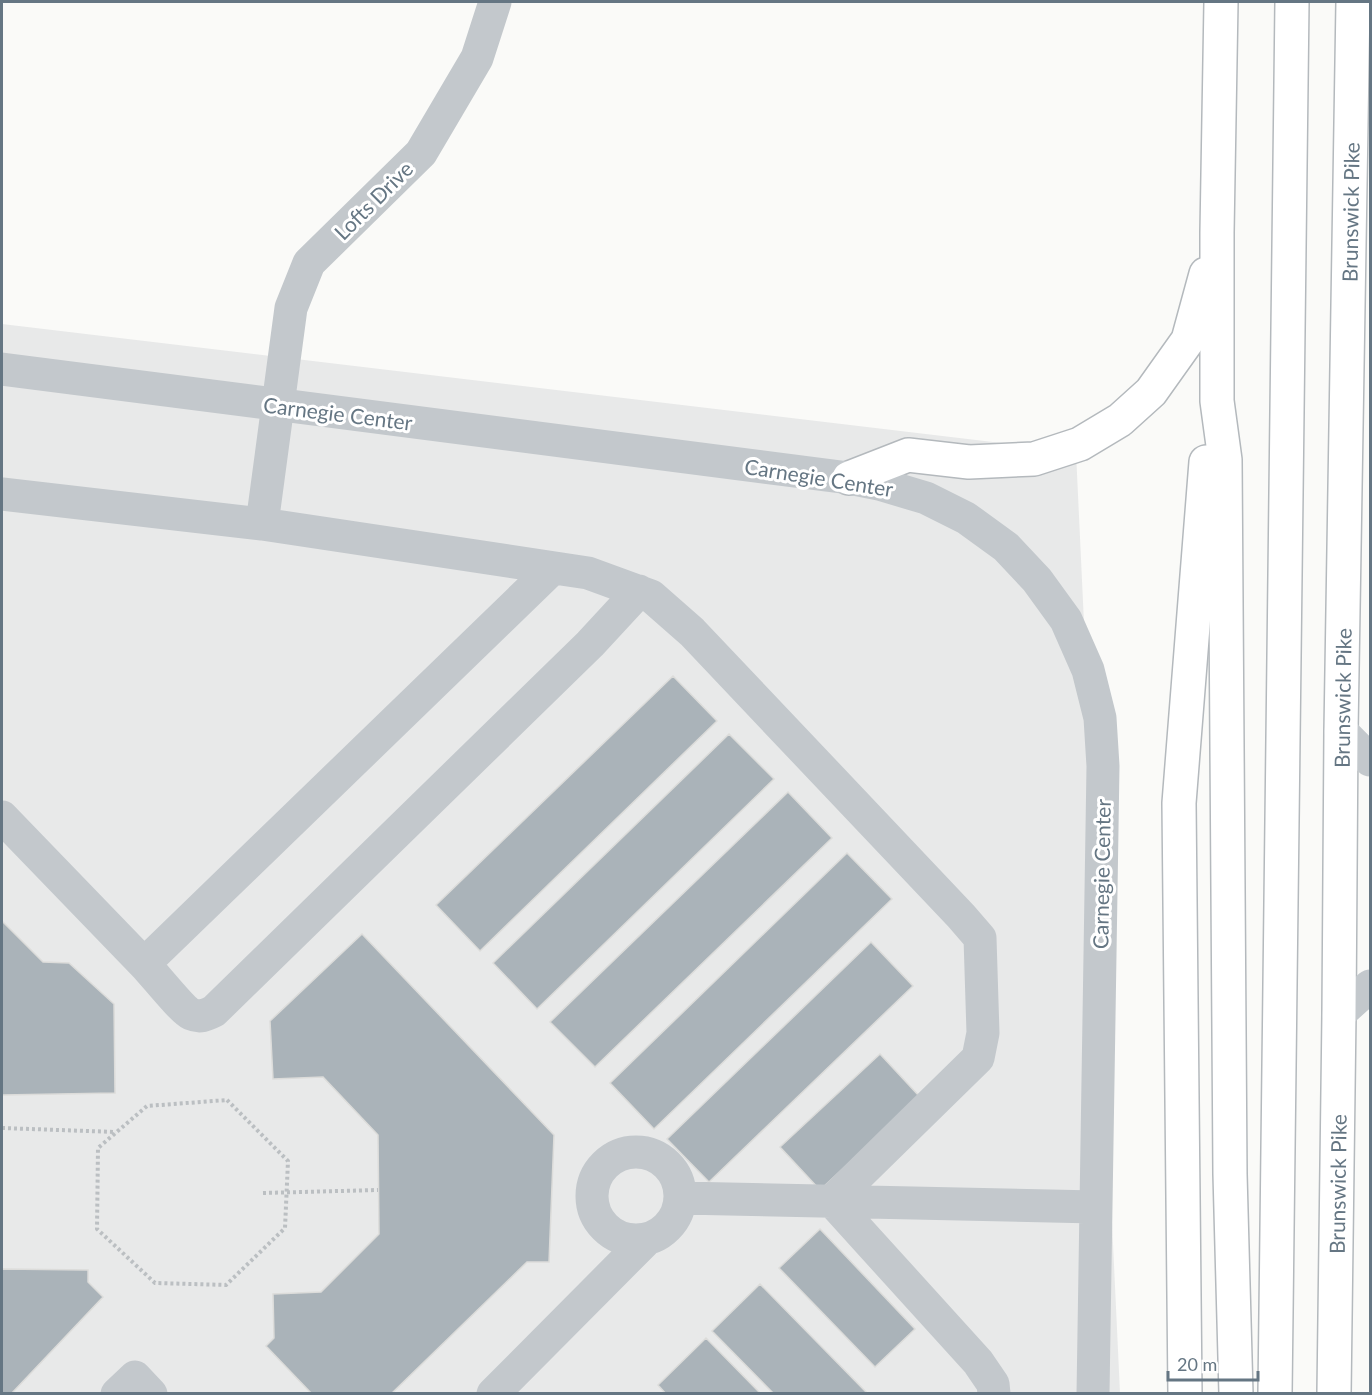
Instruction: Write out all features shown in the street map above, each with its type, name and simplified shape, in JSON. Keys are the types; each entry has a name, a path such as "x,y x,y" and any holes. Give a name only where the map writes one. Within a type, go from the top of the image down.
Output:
{"highway":[{"path":"1221,2 1217,401 1225,460 1230,1174 1236,1394"},
{"path":"1275,1394 1292,2"},
{"name":"Brunswick Pike","path":"1334,1394 1341,732 1353,2"},
{"path":"849,478 908,455 969,462 1034,459 1080,444 1120,420 1151,392 1188,340 1217,232"},
{"path":"1185,1394 1179,802 1207,454 1217,401"}],"street":[{"name":"Lofts Drive","path":"262,524 291,308 309,263 421,153 477,58 495,2"},
{"name":"Carnegie Center","path":"2,369 849,478 926,498 966,518 1006,548 1037,579 1066,620 1088,670 1100,718 1103,766 1093,1394"},
{"path":"2,494 262,524 588,573 651,596 692,632 980,938 983,1033 978,1058 832,1201"},
{"path":"144,963 553,568"},
{"path":"2,817 144,963 187,1012 206,1016 233,995 582,653 639,591"},
{"path":"1341,732 1371,760"},
{"path":"1339,1014 1371,986"},
{"path":"631,1152 647,1153 661,1158 672,1169 679,1182 681,1198 678,1213 670,1226 660,1235 646,1240 632,1241 618,1237 606,1229 597,1218 592,1190 596,1177 604,1165 617,1156 631,1152"},
{"path":"681,1198 1096,1207"},
{"path":"832,1201 978,1362 993,1384 994,1394"},
{"path":"493,1394 646,1240"},
{"path":"117,1394 135,1377 151,1394"}],"path":[{"path":"227,1100 288,1161 287,1193 285,1228 226,1285 155,1283 97,1229 98,1148 147,1106 227,1100"},
{"path":"2,1128 117,1132"},
{"path":"263,1193 378,1190"}],"shaded area":[{"path":"2,324 1076,452 1120,1393 2,1394"}],"building":[{"path":"673,676 717,721 480,951 436,905"},
{"path":"729,734 774,779 537,1009 493,963"},
{"path":"788,792 832,838 595,1067 550,1022"},
{"path":"847,853 892,899 654,1129 610,1083"},
{"path":"2,921 43,962 69,963 114,1004 115,1093 2,1095"},
{"path":"362,934 554,1135 549,1262 527,1262 391,1394 312,1394 266,1346 274,1338 273,1294 321,1292 379,1234 378,1135 323,1077 273,1079 270,1021"},
{"path":"871,942 913,986 709,1182 667,1139"},
{"path":"880,1054 920,1097 820,1190 780,1147"},
{"path":"820,1229 915,1329 875,1367 779,1268"},
{"path":"2,1269 88,1270 88,1282 103,1297 11,1394 2,1394"},
{"path":"760,1284 868,1394 774,1394 712,1331"},
{"path":"706,1338 761,1394 666,1394 658,1385"}]}
